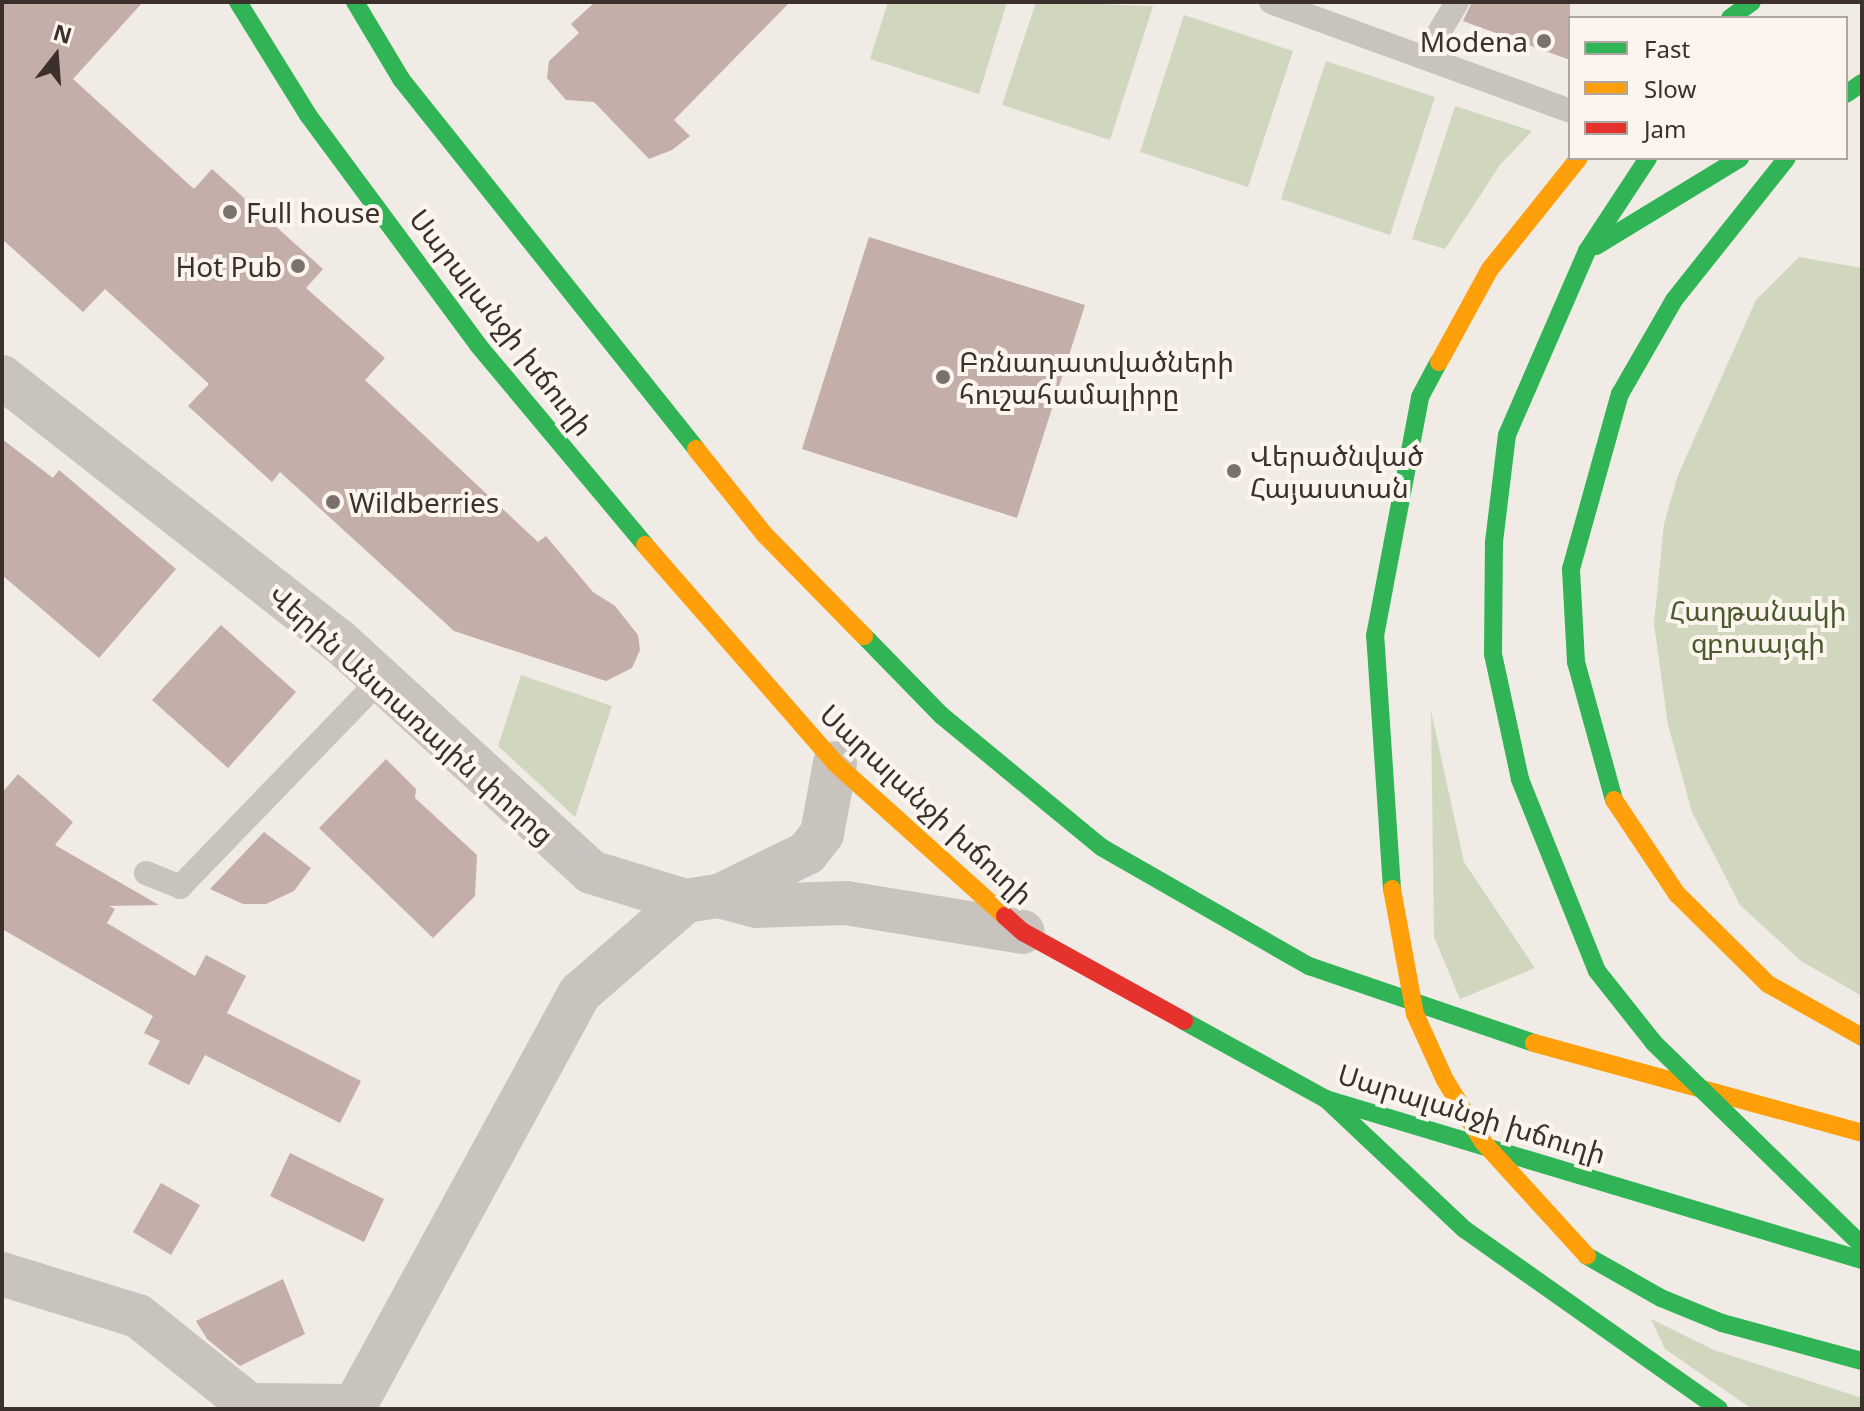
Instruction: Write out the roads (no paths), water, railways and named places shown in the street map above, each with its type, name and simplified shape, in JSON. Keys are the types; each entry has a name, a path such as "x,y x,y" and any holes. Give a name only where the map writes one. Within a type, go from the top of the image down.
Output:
{"main road":[{"name":"Սարալանջի խճուղի","path":"238,2 308,115 478,345 835,763 1023,932 1326,1099 1862,1260"},
{"path":"355,2 401,79 764,534 941,715 1101,847 1309,966 1549,1048 1862,1133"},
{"path":"1733,16 1752,2"},
{"path":"1577,160 1490,269 1420,397 1375,636 1392,889 1415,1014 1445,1080 1483,1142 1587,1256 1661,1298 1722,1323 1862,1361"},
{"path":"1647,160 1587,251 1507,435 1494,542 1493,654 1520,779 1597,971 1654,1043 1862,1245"},
{"path":"1587,251 1737,160"},
{"path":"1785,160 1674,300 1620,394 1571,569 1576,662 1614,800 1677,894 1768,984 1862,1037"},
{"path":"1326,1099 1464,1229 1719,1409"}],"street":[{"name":"Վերին Անտառային փողոց","path":"2,377 339,641 591,872 702,899 756,906 846,903 1023,932"},
{"path":"2,1274 138,1316 249,1405 353,1408 580,993 702,899 807,853 822,834 835,763"}],"lane":[{"path":"1271,2 1568,110"},
{"path":"1425,56 1457,2"},
{"path":"146,873 180,887 380,680"}],"place":[{"name":"Modena","path":"1544,41"},
{"name":"Full house","path":"230,212"},
{"name":"Hot Pub","path":"298,266"},
{"name":"Բռնադատվածների հուշահամալիրը","path":"943,377"},
{"name":"Վերածնված Հայաստան","path":"1234,471"},
{"name":"Wildberries","path":"333,502"}],"park label":[{"name":"Հաղթանակի զբոսայգի","path":"1758,626"}]}
